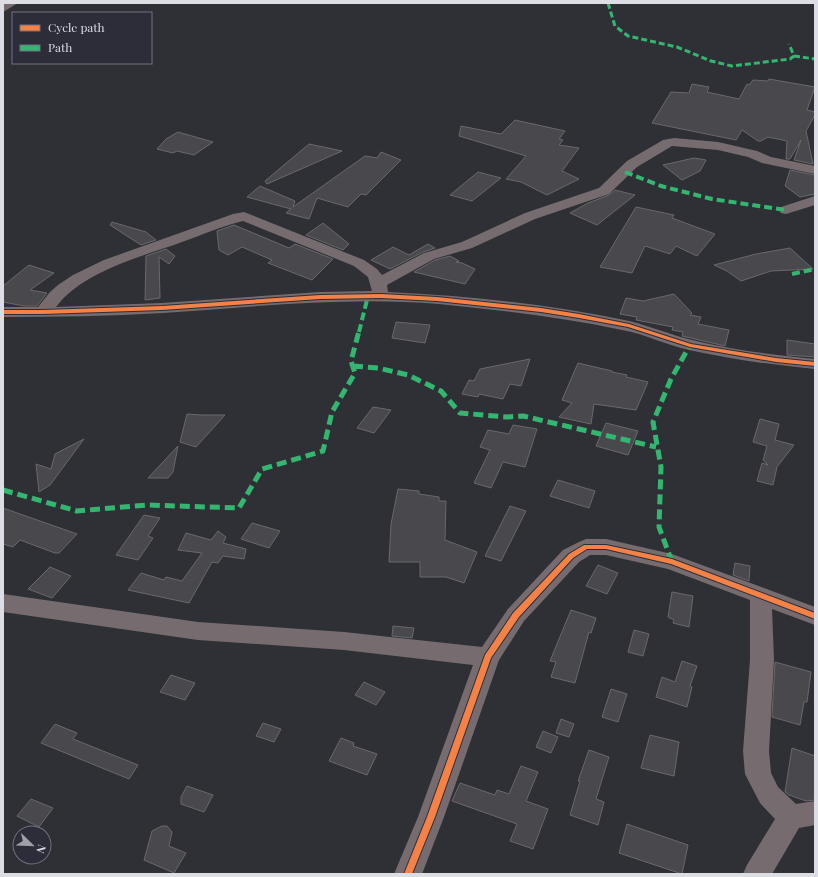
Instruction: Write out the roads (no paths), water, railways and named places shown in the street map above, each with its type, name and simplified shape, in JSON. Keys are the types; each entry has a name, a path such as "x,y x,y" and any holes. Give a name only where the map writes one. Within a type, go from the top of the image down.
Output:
{"street":[{"path":"3,9 13,3"},
{"path":"380,290 429,256 467,245 530,216 604,191 632,164 668,143 674,142 718,146 752,154 767,160 815,170"},
{"path":"786,210 815,200"},
{"path":"43,312 56,294 64,288 79,278 109,263 244,216 359,262 377,277 380,290"},
{"path":"3,312 162,308 380,290 437,299 542,310 628,326 690,345 776,360 815,364"},
{"path":"408,874 431,817 488,657 516,615 571,556 586,547 606,547 672,562 815,616"},
{"path":"757,874 803,815 768,795 758,774 756,751 762,660 761,595"},
{"path":"3,603 198,631 344,641 488,657"}]}
